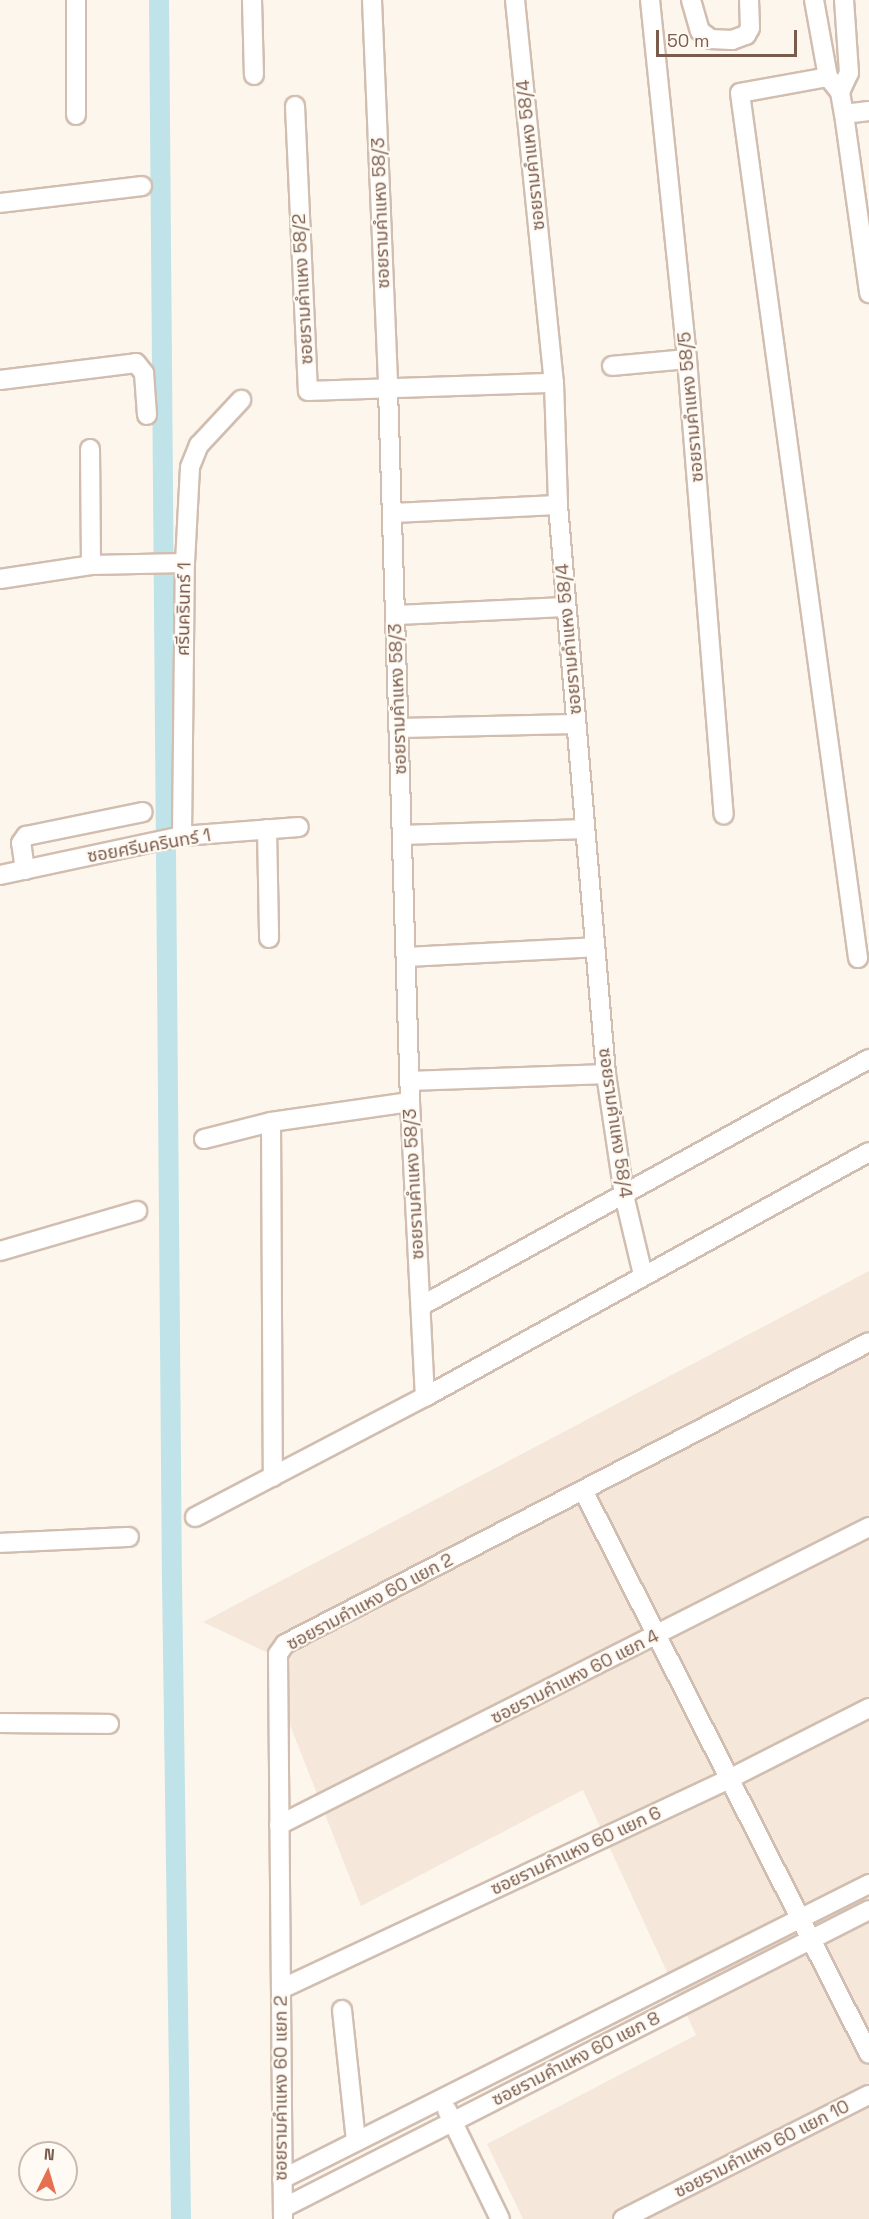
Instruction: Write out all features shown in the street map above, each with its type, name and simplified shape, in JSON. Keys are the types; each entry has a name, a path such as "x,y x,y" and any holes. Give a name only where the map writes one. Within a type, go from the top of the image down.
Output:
{"street":[{"path":"76,0 76,115"},
{"path":"252,0 255,75"},
{"name":"ซอยรามคำแหง 58/3","path":"372,0 393,513 410,1102 425,1397"},
{"name":"ซอยรามคำแหง 58/4","path":"515,0 554,383 558,505 606,1074 624,1195 642,1275"},
{"name":"ซอยรามคำแหง 58/5","path":"650,0 687,359 723,815"},
{"path":"692,0 700,31 711,39 732,40 746,35 750,28 749,0"},
{"path":"840,92 849,74 849,1 815,3 828,77 840,92 865,243 869,293"},
{"path":"828,77 740,93 858,958"},
{"name":"ซอยรามคำแหง 58/2","path":"295,106 308,391 388,389"},
{"path":"844,114 869,111"},
{"path":"0,202 142,186"},
{"path":"612,366 687,359"},
{"path":"0,380 136,363 144,373 147,415"},
{"path":"388,389 554,383"},
{"name":"ศรีนครินทร์ 1","path":"177,837 185,563 193,454 241,400"},
{"path":"90,449 91,565"},
{"path":"393,513 558,505"},
{"path":"0,579 91,565 185,563"},
{"path":"396,615 566,607"},
{"path":"398,728 576,724"},
{"path":"25,870 21,843 26,836 143,812"},
{"name":"ซอยศรีนครินทร์ 1","path":"0,875 177,837 299,827"},
{"path":"402,835 585,828"},
{"path":"267,829 269,938"},
{"path":"406,957 595,947"},
{"path":"421,1306 869,1059"},
{"path":"410,1081 606,1074"},
{"path":"204,1138 271,1122 410,1102"},
{"path":"271,1122 273,1477"},
{"path":"195,1516 425,1397 642,1275 869,1152"},
{"path":"0,1251 137,1211"},
{"name":"ซอยรามคำแหง 60 แยก 2","path":"283,2214 278,1654 285,1644 869,1342"},
{"path":"583,1490 729,1779 803,1917 869,2054"},
{"name":"ซอยรามคำแหง 60 แยก 4","path":"279,1825 869,1527"},
{"path":"0,1543 129,1537"},
{"name":"ซอยรามคำแหง 60 แยก 6","path":"281,1989 729,1779 869,1708"},
{"path":"0,1723 109,1724"},
{"name":"ซอยรามคำแหง 60 แยก 8","path":"282,2179 869,1884"},
{"name":"ซอยรามคำแหง 60 แยก 8","path":"283,2214 452,2121 869,1910"},
{"path":"619,2009 631,2031"},
{"path":"342,2010 356,2141"},
{"name":"ซอยรามคำแหง 60 แยก 10","path":"623,2219 869,2095"},
{"path":"441,2099 500,2219"}],"shaded area":[{"path":"869,1271 869,2219 523,2219 487,2144 696,2035 583,1790 361,1906 288,1720 285,1661 203,1622"}],"waterway":[{"path":"159,0 172,1581 181,2219"}]}
